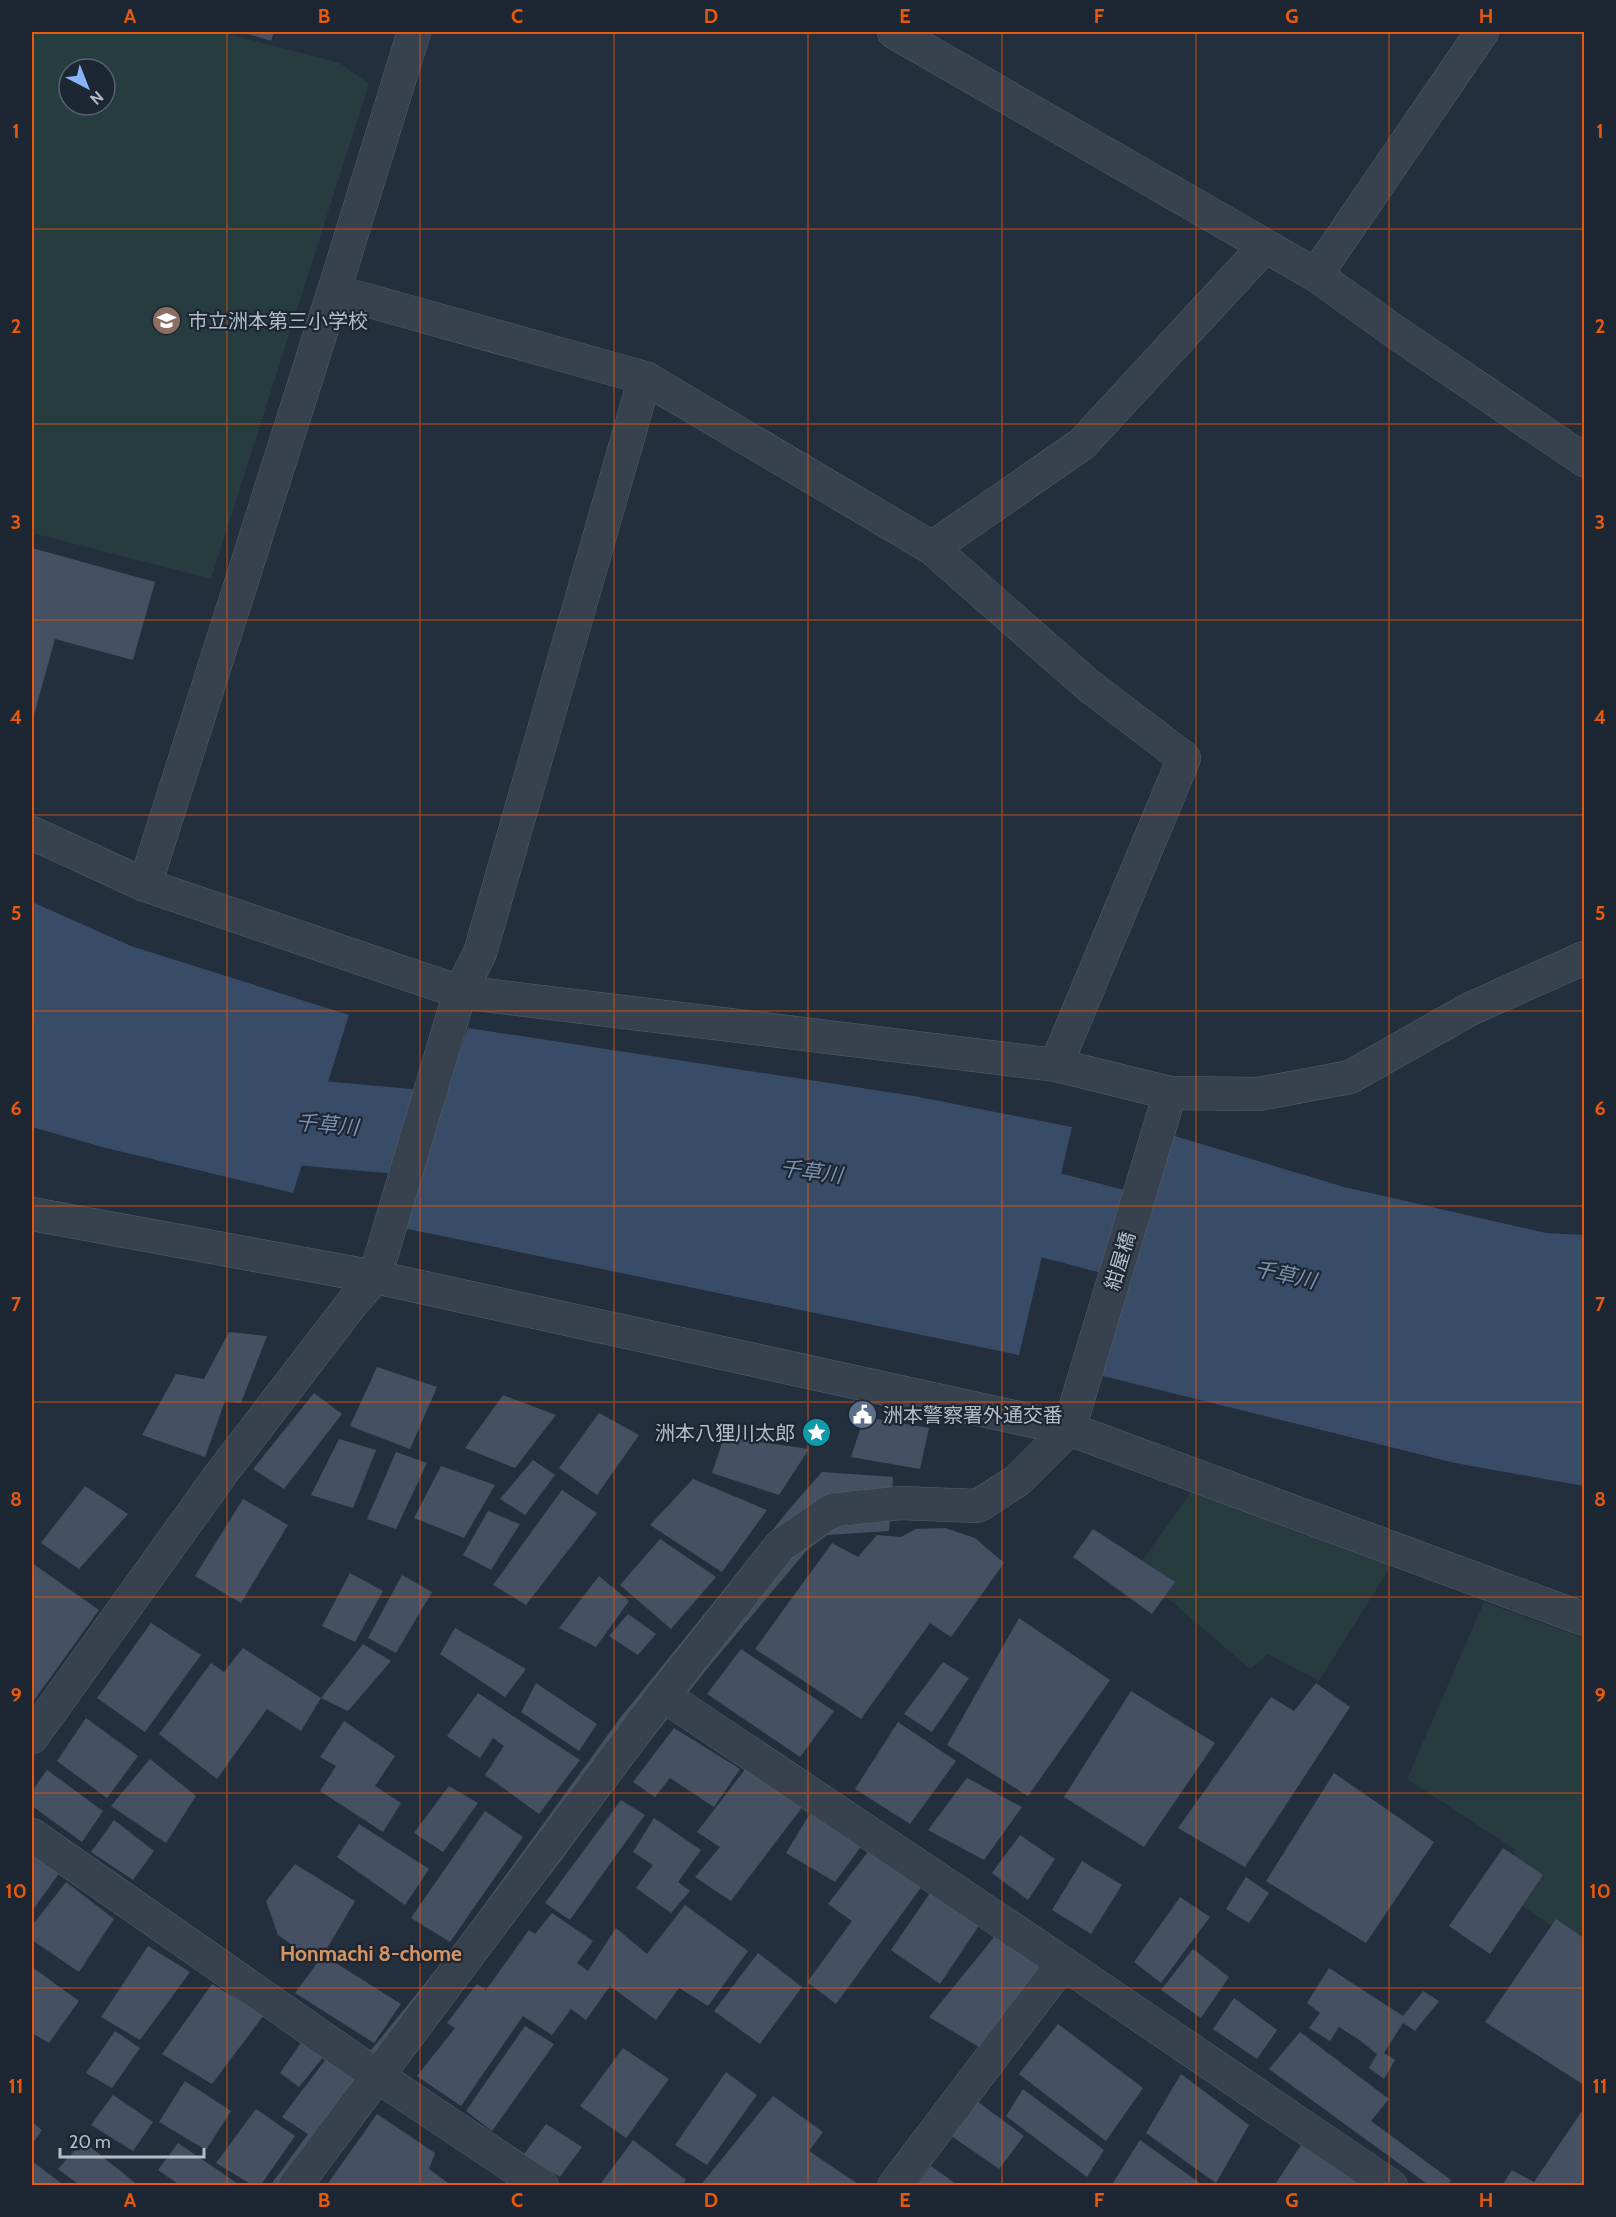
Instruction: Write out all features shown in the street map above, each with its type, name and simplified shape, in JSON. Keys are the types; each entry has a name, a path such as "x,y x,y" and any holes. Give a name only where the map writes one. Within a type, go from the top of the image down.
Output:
{"street":[{"path":"145,885 414,32"},
{"path":"894,32 1316,275 1391,330 1584,460"},
{"path":"1316,275 1482,32"},
{"path":"932,548 1082,444 1264,247"},
{"path":"334,291 645,378 932,548 1088,685 1184,758 1056,1065"},
{"path":"32,1737 221,1474 353,1302 375,1277 460,992 480,953 645,378"},
{"path":"32,833 145,885 460,992 1056,1065 1170,1094 1259,1094 1350,1077 1470,1009 1584,958"},
{"name":"紺屋橋","path":"1069,1429 1170,1094"},
{"path":"32,1214 375,1277 1069,1429 1584,1619"},
{"path":"295,2186 663,1695 781,1545 833,1510 900,1503 978,1506 1018,1480 1069,1429"},
{"path":"663,1695 1064,1963 1391,2186"},
{"path":"32,1835 376,2075 542,2186"},
{"path":"894,2186 1064,1963"}],"green space":[{"name":"市立洲本第三小学校","path":"32,32 220,32 340,63 369,84 211,579 32,533"},
{"path":"1192,1491 1391,1566 1319,1681 1268,1654 1250,1669 1135,1570"},
{"path":"1484,1602 1584,1638 1584,1947 1492,1886 1516,1850 1407,1779"}],"water":[{"path":"32,902 131,946 349,1015 293,1193 102,1147 32,1127"},
{"path":"468,1028 914,1096 1072,1127 1019,1355 398,1227"},
{"path":"1168,1134 1344,1187 1546,1233 1584,1235 1584,1486 1455,1463 1095,1374"}],"building":[{"path":"243,32 274,32 271,41"},
{"path":"32,548 155,582 133,660 55,639 32,722"},
{"path":"229,1332 267,1336 241,1403 225,1401 205,1457 142,1435 176,1374 204,1379"},
{"path":"377,1367 437,1387 410,1449 350,1426"},
{"path":"314,1393 342,1414 284,1489 253,1469"},
{"path":"503,1395 556,1415 515,1468 465,1448"},
{"path":"599,1413 639,1435 597,1495 559,1468"},
{"path":"864,1417 929,1428 920,1469 851,1457"},
{"path":"724,1437 809,1449 779,1495 712,1473"},
{"path":"339,1439 376,1450 353,1508 311,1495"},
{"path":"396,1452 427,1463 396,1529 367,1519"},
{"path":"533,1460 555,1475 525,1515 500,1499"},
{"path":"441,1466 495,1485 464,1538 414,1518"},
{"path":"822,1472 893,1477 889,1531 827,1535 807,1550 707,1669 637,1757 553,1871 479,1958 313,2186 270,2186 308,2134 282,2117 329,2055 354,2071 445,1959 620,1718"},
{"path":"693,1479 767,1510 722,1572 650,1525"},
{"path":"85,1486 128,1514 79,1569 41,1543"},
{"path":"562,1490 597,1513 526,1605 493,1585"},
{"path":"243,1499 288,1525 241,1603 195,1576"},
{"path":"488,1511 520,1524 491,1570 463,1555"},
{"path":"945,1528 975,1538 1004,1563 951,1637 930,1623 861,1719 755,1649 832,1543 858,1557 877,1535 901,1537 916,1529"},
{"path":"1093,1529 1175,1582 1152,1614 1073,1557"},
{"path":"660,1539 716,1577 671,1629 620,1585"},
{"path":"32,1563 99,1610 32,1703"},
{"path":"350,1573 383,1591 355,1642 322,1626"},
{"path":"402,1575 432,1592 396,1653 368,1638"},
{"path":"599,1576 629,1601 596,1647 559,1628"},
{"path":"628,1614 656,1634 638,1655 609,1636"},
{"path":"1019,1618 1110,1680 1028,1796 947,1745"},
{"path":"151,1623 201,1655 145,1732 97,1698"},
{"path":"455,1628 526,1669 505,1697 440,1654"},
{"path":"363,1644 391,1661 348,1711 321,1698"},
{"path":"243,1648 321,1698 301,1731 267,1709 217,1779 159,1734 211,1663 224,1672"},
{"path":"741,1649 834,1711 800,1757 707,1694"},
{"path":"943,1662 969,1678 932,1732 904,1714"},
{"path":"536,1683 597,1724 579,1751 521,1712"},
{"path":"1316,1683 1350,1707 1245,1867 1178,1828 1271,1697 1294,1711"},
{"path":"1131,1691 1215,1743 1144,1847 1064,1797"},
{"path":"478,1693 580,1760 539,1814 485,1775 504,1746 493,1738 480,1758 447,1736"},
{"path":"86,1718 138,1756 107,1798 57,1761"},
{"path":"344,1721 395,1756 375,1786 401,1803 383,1832 320,1791 336,1766 320,1757"},
{"path":"898,1722 956,1761 910,1824 855,1789"},
{"path":"674,1728 740,1769 714,1807 670,1778 655,1797 633,1782"},
{"path":"150,1759 196,1796 166,1843 111,1806"},
{"path":"746,1768 803,1806 731,1901 695,1877 720,1847 697,1832"},
{"path":"47,1770 103,1811 82,1842 32,1806 32,1791"},
{"path":"1334,1773 1434,1842 1366,1943 1266,1881"},
{"path":"967,1778 1022,1807 984,1860 928,1830"},
{"path":"449,1786 478,1803 443,1852 414,1833"},
{"path":"621,1800 645,1815 570,1920 545,1903"},
{"path":"814,1807 867,1838 835,1882 786,1853"},
{"path":"485,1811 523,1837 450,1942 411,1918"},
{"path":"654,1818 701,1850 678,1882 690,1891 671,1913 636,1888 653,1865 633,1852"},
{"path":"114,1820 154,1851 133,1880 91,1852"},
{"path":"359,1824 429,1869 405,1905 337,1857"},
{"path":"1020,1835 1055,1859 1028,1900 992,1873"},
{"path":"871,1848 925,1882 836,2004 807,1982 852,1921 828,1904"},
{"path":"1503,1848 1543,1875 1490,1954 1449,1926"},
{"path":"32,1853 60,1872 32,1911"},
{"path":"1082,1861 1122,1885 1091,1934 1052,1910"},
{"path":"295,1864 355,1901 323,1955 304,1953 278,1935 266,1901"},
{"path":"1246,1877 1269,1893 1249,1923 1226,1909"},
{"path":"66,1882 114,1919 79,1972 32,1940 32,1926"},
{"path":"930,1893 982,1921 940,1984 891,1950"},
{"path":"1180,1897 1210,1917 1161,1983 1134,1962"},
{"path":"685,1905 748,1951 708,2006 679,1988 656,2020 610,1986 586,2020 571,2009 552,2035 523,2016 461,2106 417,2076 455,2028 447,2023 477,1984 486,1990 529,1930 535,1934 552,1913 593,1941 577,1963 588,1971 616,1928 647,1954"},
{"path":"1556,1919 1584,1938 1584,2085 1485,2022"},
{"path":"995,1936 1043,1968 979,2047 929,2017"},
{"path":"148,1946 190,1972 140,2040 101,2017"},
{"path":"1193,1949 1229,1977 1201,2018 1161,1990"},
{"path":"758,1953 802,1987 760,2044 714,2011"},
{"path":"323,1955 401,2004 374,2043 295,1993"},
{"path":"32,1967 79,2001 49,2043 32,2033"},
{"path":"1329,1968 1403,2016 1423,1991 1439,2001 1415,2031 1403,2023 1384,2053 1395,2060 1384,2079 1369,2068 1377,2054 1358,2039 1339,2027 1330,2041 1309,2028 1320,2013 1307,2003"},
{"path":"212,1984 264,2015 212,2084 162,2054"},
{"path":"1234,1998 1277,2030 1257,2059 1213,2029"},
{"path":"1058,2024 1143,2088 1106,2141 1019,2074"},
{"path":"525,2026 554,2044 492,2131 466,2111"},
{"path":"115,2031 140,2048 112,2088 86,2073"},
{"path":"1300,2032 1389,2099 1371,2121 1451,2180 1447,2186 1430,2186 1269,2069"},
{"path":"302,2041 324,2056 299,2087 280,2073"},
{"path":"623,2048 669,2079 626,2138 580,2106"},
{"path":"726,2072 757,2095 707,2165 675,2145"},
{"path":"1181,2074 1249,2125 1216,2183 1146,2133"},
{"path":"185,2081 231,2111 206,2150 159,2122"},
{"path":"1023,2089 1104,2150 1087,2177 1006,2116"},
{"path":"113,2095 153,2122 133,2151 91,2125"},
{"path":"773,2096 823,2132 809,2151 861,2186 700,2186"},
{"path":"978,2102 1024,2136 999,2169 950,2135"},
{"path":"1584,2108 1584,2186 1502,2186 1512,2170 1534,2182"},
{"path":"256,2109 295,2136 260,2186 254,2186 216,2163"},
{"path":"377,2114 435,2153 429,2169 452,2186 326,2186"},
{"path":"32,2122 42,2130 32,2144"},
{"path":"546,2124 582,2147 560,2177 524,2154"},
{"path":"633,2140 686,2180 682,2186 599,2186"},
{"path":"1140,2140 1204,2186 1111,2186"},
{"path":"83,2141 139,2186 81,2186 58,2169"},
{"path":"178,2143 241,2186 181,2186 158,2170"},
{"path":"1301,2145 1357,2181 1354,2186 1274,2186"},
{"path":"32,2161 65,2186 32,2186"},
{"path":"931,2166 959,2186 916,2186"}],"waterway":[{"name":"千草川","path":"32,1062 46,1069 187,1112 520,1142"},
{"name":"千草川","path":"938,1189 963,1192 1225,1261"}],"place":[{"name":"市立洲本第三小学校","path":"167,321"},
{"name":"洲本警察署外通交番","path":"862,1415"},
{"name":"洲本八狸川太郎","path":"816,1433"}],"district":[{"name":"Honmachi 8-chome","path":"371,1954"}]}
